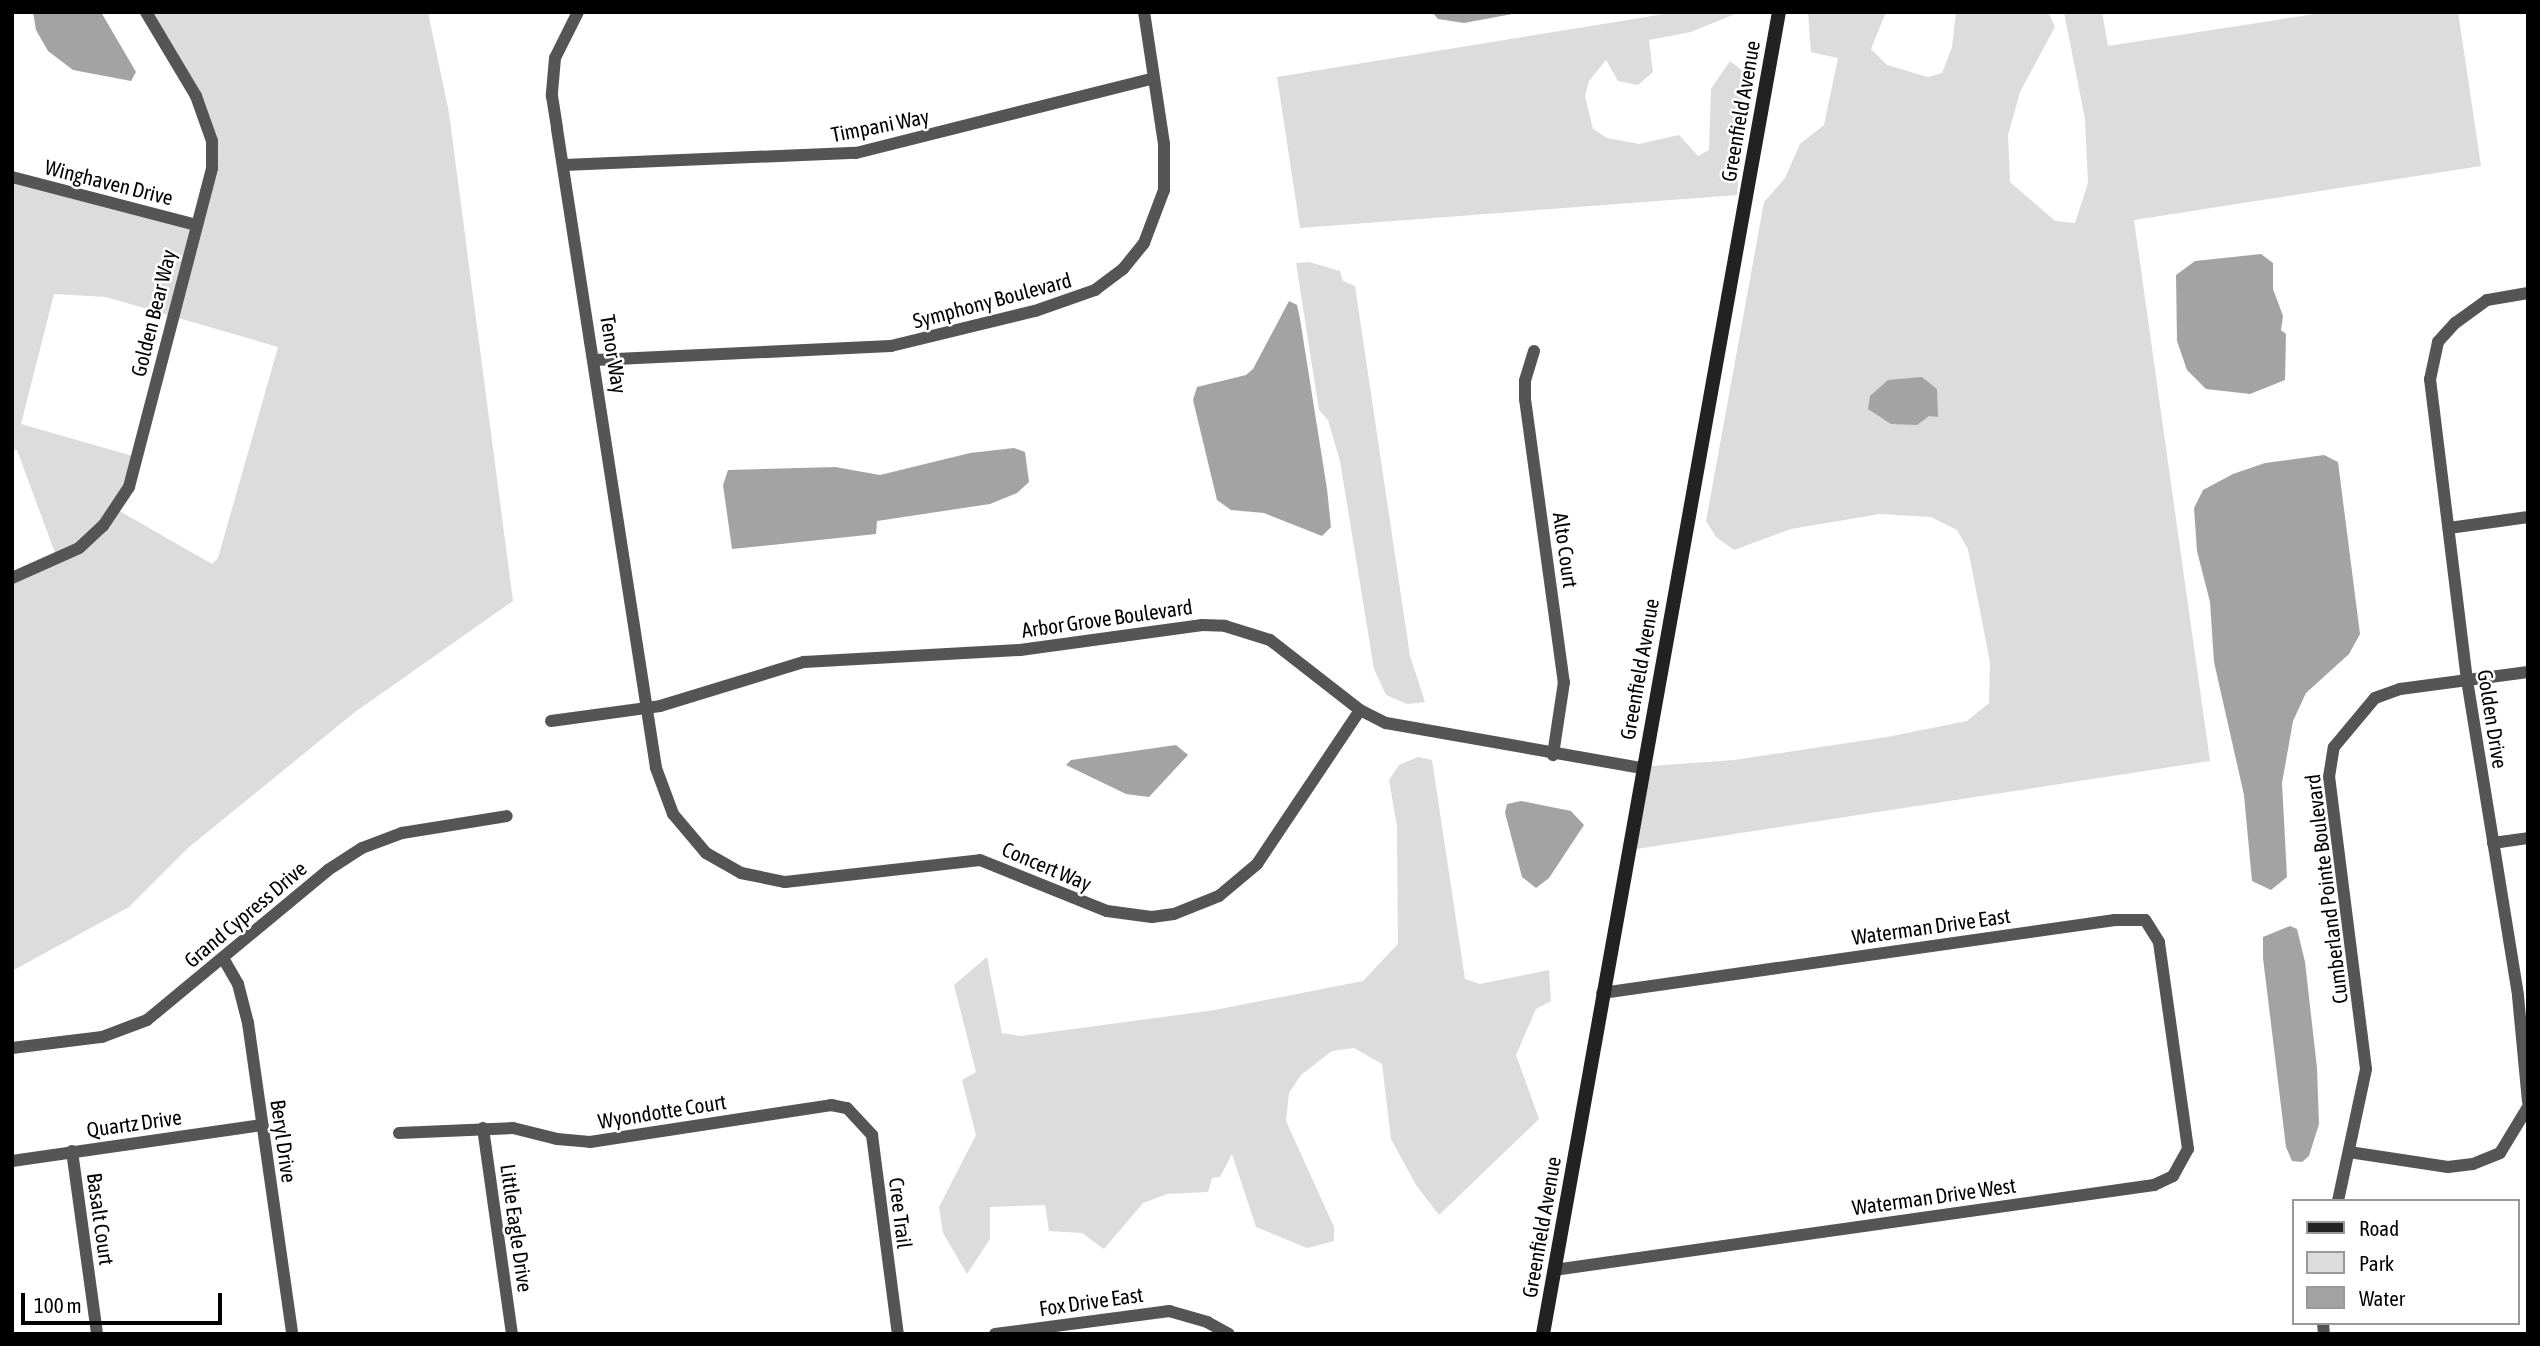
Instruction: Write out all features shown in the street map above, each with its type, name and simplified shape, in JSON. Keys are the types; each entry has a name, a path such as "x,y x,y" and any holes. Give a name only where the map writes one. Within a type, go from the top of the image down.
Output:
{"main road":[{"name":"Greenfield Avenue","path":"1543,1334 1779,12"}],"street":[{"name":"Golden Bear Way","path":"12,578 79,548 103,526 129,486 212,168 212,141 196,96 146,12"},
{"name":"Tenor Way","path":"578,12 555,58 552,76 647,708"},
{"name":"Symphony Boulevard","path":"595,360 891,346 1035,311 1095,290 1134,257 1153,228 1159,209 1165,169 1144,12"},
{"name":"Timpani Way","path":"564,165 856,153 1154,79"},
{"name":"Winghaven Drive","path":"12,177 195,225"},
{"name":"Golden Drive","path":"2350,1152 2448,1167 2473,1164 2500,1153 2521,1135 2528,1104 2523,995 2493,843 2467,680 2430,379 2438,342 2487,300 2528,293"},
{"name":"Alto Court","path":"1534,351 1525,381 1525,399 1564,682 1553,755"},
{"path":"2449,528 2528,517"},
{"name":"Arbor Grove Boulevard","path":"551,721 647,708 804,662 1043,648 1202,625 1249,631 1270,640 1360,710 1404,728 1642,768"},
{"name":"Cumberland Pointe Boulevard","path":"2339,1199 2366,1069 2329,777 2334,747 2375,698 2400,689 2528,672"},
{"name":"Concert Way","path":"647,708 656,768 673,814 706,853 741,873 800,881 980,860 1107,911 1152,917 1198,907 1240,882 1257,864 1360,710"},
{"name":"Grand Cypress Drive","path":"12,1048 102,1037 132,1028 223,958 328,870 362,848 402,833 507,816"},
{"path":"2493,843 2528,838"},
{"name":"Waterman Drive East","path":"1602,993 2136,918 2151,925 2160,942 2172,1036"},
{"name":"Beryl Drive","path":"223,958 244,1003 292,1334"},
{"name":"Waterman Drive West","path":"1555,1270 2166,1181 2181,1167 2188,1149 2172,1036"},
{"name":"Wyondotte Court","path":"399,1133 513,1128 557,1139 590,1142 831,1105 847,1108"},
{"name":"Cree Trail","path":"847,1108 872,1135 898,1334"},
{"name":"Quartz Drive","path":"12,1161 262,1125"},
{"name":"Little Eagle Drive","path":"483,1128 512,1334"},
{"name":"Basalt Court","path":"72,1152 97,1334"},
{"name":"Fox Drive East","path":"995,1334 1169,1311 1207,1322 1229,1334"}],"green space":[{"path":"146,12 428,12 449,113 513,601 355,712 188,848 129,907 12,971 12,578 58,561 17,450 12,450 12,177 195,224 212,168 196,96","holes":["54,294 106,297 278,347 218,558 212,564 116,509 136,457 21,424"]},
{"path":"1677,12 1740,12 1691,32 1649,40 1653,72 1638,85 1618,81 1606,60 1589,81 1585,96 1593,129 1607,138 1639,144 1679,135 1698,156 1709,150 1711,89 1730,61 1748,75 1737,195 1300,228 1277,77"},
{"path":"1808,12 1886,12 1871,49 1887,65 1928,77 1942,73 1952,47 1956,12 2048,12 2055,27 2020,92 2008,135 2010,182 2055,221 2075,223 2088,183 2085,119 2064,12 2102,12 2108,46 2328,12 2458,12 2481,166 2134,220 2210,761 1636,849 1651,766 1734,760 1887,737 1967,721 1989,703 1990,662 1968,549 1957,530 1931,517 1880,514 1791,529 1734,550 1716,537 1706,521 1764,202 1785,178 1800,144 1824,125 1838,58 1811,52"},
{"path":"1309,262 1340,271 1343,281 1355,286 1410,656 1425,702 1407,704 1386,695 1374,669 1340,461 1328,420 1319,410 1296,263"},
{"path":"1418,757 1432,760 1465,979 1480,984 1549,970 1551,1001 1536,1009 1516,1055 1539,1119 1439,1215 1416,1185 1391,1139 1382,1064 1354,1048 1332,1051 1301,1075 1289,1093 1286,1121 1334,1227 1334,1241 1307,1248 1256,1227 1232,1154 1220,1177 1212,1178 1208,1192 1167,1194 1143,1203 1104,1249 1082,1233 1049,1231 1045,1205 990,1207 990,1239 967,1274 943,1233 939,1207 976,1135 962,1080 976,1072 954,985 987,957 1002,1033 1021,1036 1215,1010 1363,981 1398,944 1397,826 1389,780 1399,765"}],"water":[{"path":"33,12 101,12 136,72 131,81 73,70 48,51 36,30"},
{"path":"1432,12 1523,12 1464,23 1438,19"},
{"path":"2261,254 2273,263 2273,289 2283,316 2281,330 2286,334 2285,380 2250,394 2206,389 2187,370 2177,341 2176,275 2195,261"},
{"path":"1289,301 1297,305 1300,319 1327,489 1331,527 1322,536 1264,513 1231,510 1217,500 1193,400 1197,387 1246,375 1253,369"},
{"path":"1922,377 1937,389 1938,417 1929,416 1917,425 1891,424 1868,409 1870,396 1888,380"},
{"path":"1014,448 1025,452 1029,482 1017,493 990,504 877,521 876,534 732,549 723,485 728,470 835,467 880,475 970,453"},
{"path":"2324,455 2338,462 2360,634 2349,654 2306,693 2293,721 2282,783 2287,877 2271,890 2252,881 2244,795 2214,662 2210,602 2197,551 2194,508 2203,490 2233,474 2265,463"},
{"path":"1176,745 1188,755 1149,797 1126,794 1066,765 1071,760"},
{"path":"1521,801 1571,811 1584,825 1549,878 1536,888 1522,877 1505,813 1507,804"},
{"path":"2290,926 2297,929 2305,962 2317,1068 2319,1124 2309,1156 2302,1162 2292,1161 2286,1147 2263,958 2263,937"}]}
